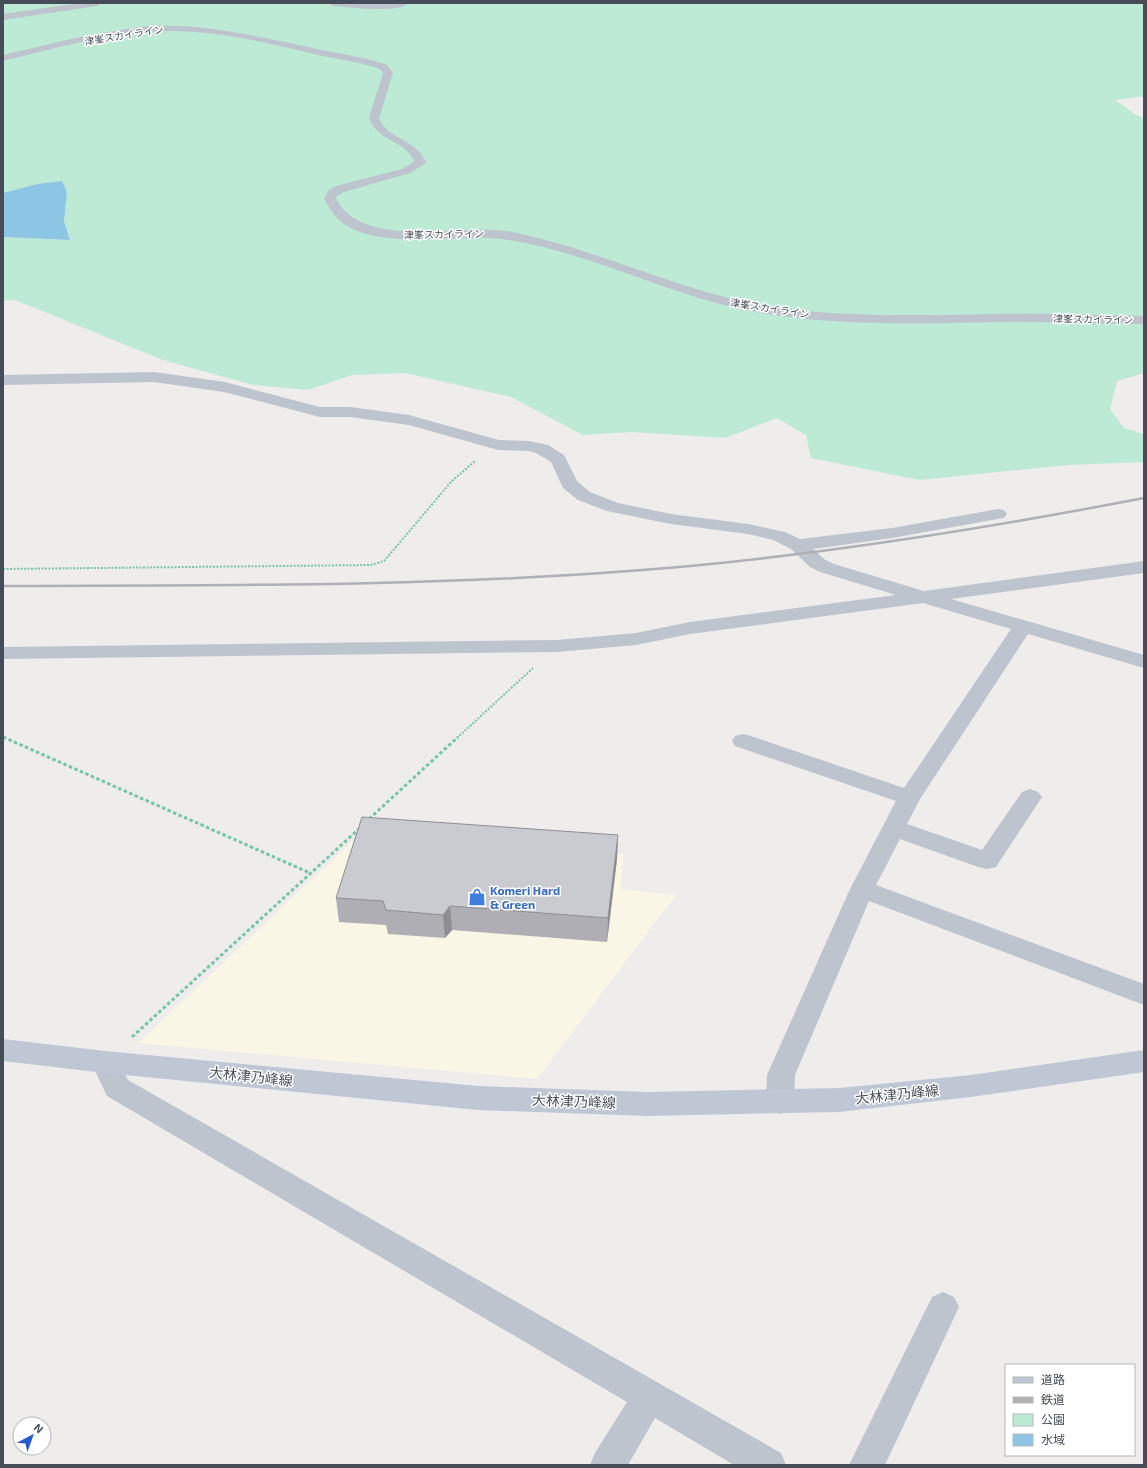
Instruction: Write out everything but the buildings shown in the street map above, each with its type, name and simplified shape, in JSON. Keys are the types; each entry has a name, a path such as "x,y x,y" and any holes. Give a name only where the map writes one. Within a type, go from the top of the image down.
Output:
{"main road":[{"name":"大林津乃峰線","path":"3,1050 105,1062 478,1098 648,1104 839,1100 971,1086 1144,1061"}],"street":[{"path":"3,17 97,3"},
{"path":"333,3 380,7 404,3"},
{"name":"津峯スカイライン","path":"3,58 116,34 153,28 180,28 207,30 290,45 384,67 388,73 374,118 378,126 390,137 412,150 419,157 420,163 406,171 340,189 332,194 330,199 343,215 353,222 380,232 413,236 472,233 511,236 568,252 717,299 761,309 828,317 878,320 1051,318 1144,320"},
{"path":"3,380 154,377 225,387 320,412 350,412 409,420 457,432 498,445 529,446 542,449 558,459 569,484 584,496 613,507 671,519 748,529 779,536 798,546 817,563 827,568 1144,662"},
{"path":"798,546 892,533 998,514"},
{"path":"3,653 557,646 636,639 690,628 1144,567"},
{"path":"780,1102 781,1075 862,889 909,798 1023,626"},
{"path":"743,741 909,798"},
{"path":"894,828 987,861 1030,797"},
{"path":"862,889 1144,995"},
{"path":"105,1062 116,1088 768,1465"},
{"path":"867,1465 943,1307"},
{"path":"608,1465 649,1396"}],"path":[{"path":"3,569 371,565 384,561 451,482 481,456 498,445"},
{"path":"105,1062 557,646"},
{"path":"3,737 310,873"}],"shaded area":[{"path":"359,835 624,854 620,889 676,895 537,1079 138,1043"}],"green space":[{"path":"3,3 1144,3 1144,96 1115,100 1136,115 1144,118 1144,373 1117,381 1110,409 1124,428 1144,434 1144,462 1069,465 919,480 811,458 806,435 777,418 725,438 632,432 583,435 511,397 405,373 352,375 308,390 253,385 163,360 15,300 3,301 3,237 70,240 64,221 67,192 62,182 37,184 3,193"}],"water":[{"path":"62,181 67,192 64,221 70,240 3,237 3,193 37,184"}],"railway":[{"path":"3,586 243,585 483,580 642,570 768,558 894,541 1019,521 1144,498"}],"place":[{"name":"Komeri Hard & Green","path":"477,897"}]}
